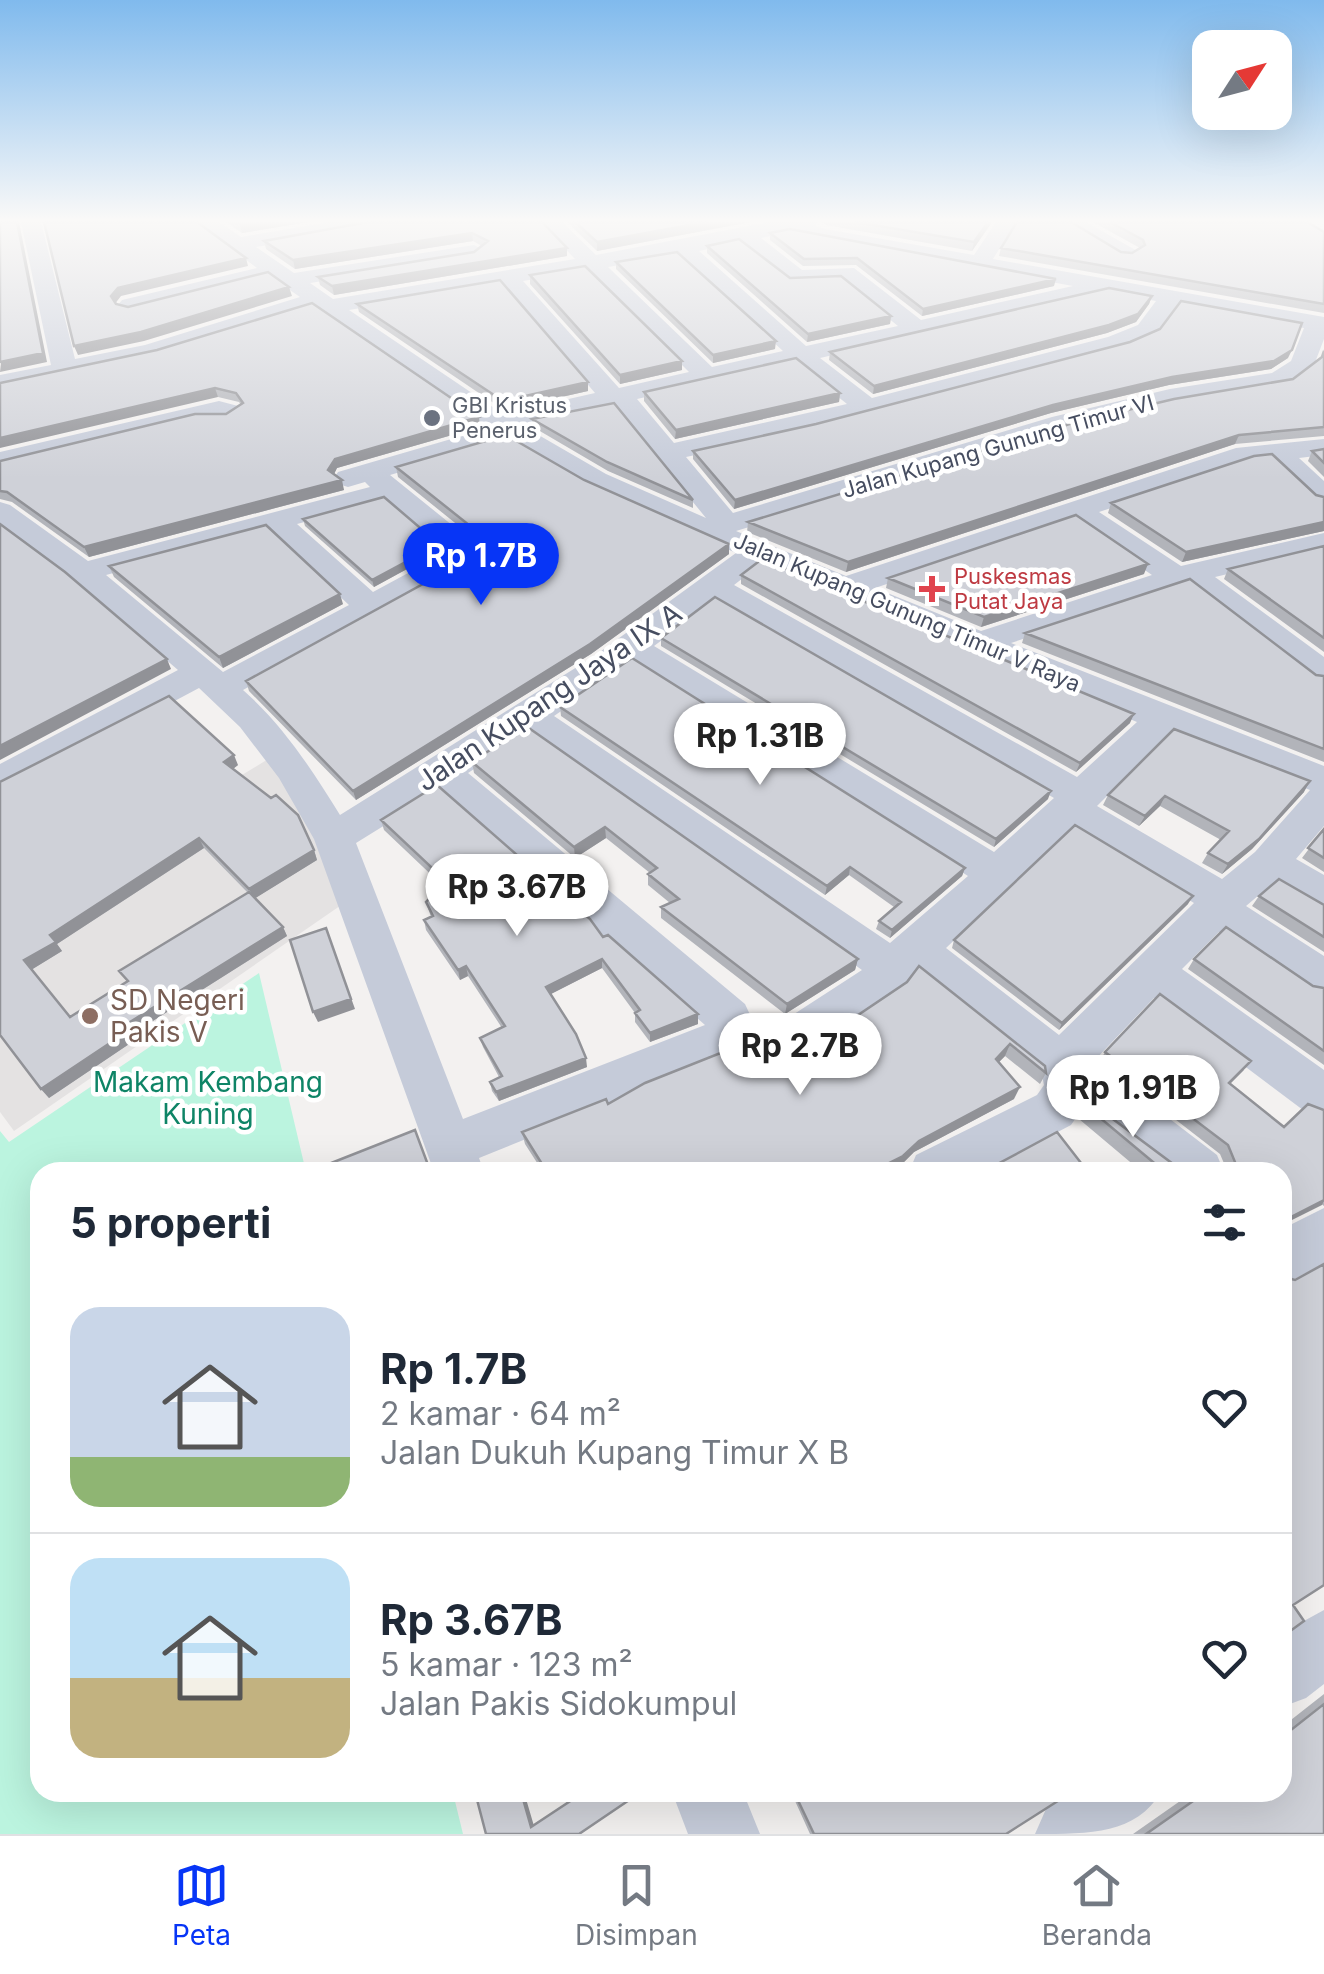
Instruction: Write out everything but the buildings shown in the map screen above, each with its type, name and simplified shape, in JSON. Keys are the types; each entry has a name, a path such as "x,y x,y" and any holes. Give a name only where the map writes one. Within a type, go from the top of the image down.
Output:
{"street":[{"path":"51,308 65,370"},
{"path":"0,383 150,352 308,308"},
{"name":"Jalan Kupang Gunung Timur V Raya","path":"326,308 505,426 596,480 717,527 759,550 1163,719 1324,781"},
{"path":"532,308 667,452 717,527"},
{"path":"636,308 709,378"},
{"path":"752,308 802,356 866,407"},
{"path":"889,308 916,329"},
{"path":"84,572 275,520 381,481 505,426 1010,308"},
{"path":"667,452 866,407 1130,337 1151,326 1164,308"},
{"path":"1232,308 1321,323"},
{"name":"Jalan Kupang Gunung Timur VI","path":"717,527 1061,423 1170,397 1279,380 1302,365 1321,323"},
{"path":"0,460 198,412 229,412"},
{"path":"848,586 1246,454 1324,448"},
{"path":"1275,451 1324,496"},
{"path":"0,780 370,608 464,556 462,549 381,481 304,488"},
{"path":"1076,510 1183,575 1324,674"},
{"path":"0,511 84,572 210,680 252,719 293,770 334,838 454,1160 735,1032 729,1018 441,771"},
{"path":"275,520 370,608"},
{"path":"981,642 1183,575 1324,542"},
{"name":"Jalan Kupang Jaya IX A","path":"334,838 527,715 713,587 759,550"},
{"path":"713,587 1077,803 1324,979"},
{"path":"628,645 998,875"},
{"path":"527,715 1065,1066 1186,1162"},
{"path":"730,1036 787,1038 804,1032 885,978 1163,719"},
{"path":"953,1162 1054,1110 1068,1090 1065,1066 1081,1041 1220,904 1269,863 1324,800"},
{"path":"1269,863 1324,895"},
{"path":"1151,972 1262,1049 1324,1098"},
{"path":"1292,1666 1324,1642"},
{"path":"711,1802 724,1834"},
{"path":"1071,1834 1113,1802"}],"shaded area":[{"name":"SD Negeri Pakis V","path":"270,758 363,890 14,1131 0,1112 0,921"}],"green space":[{"name":"Makam Kembang Kuning","path":"259,973 304,1162 30,1162 30,1802 455,1802 463,1834 0,1834 0,1131 9,1142"}],"place":[{"name":"GBI Kristus Penerus","path":"432,418"},
{"name":"Puskesmas Putat Jaya","path":"932,589"},
{"name":"SD Negeri Pakis V","path":"90,1016"}]}
